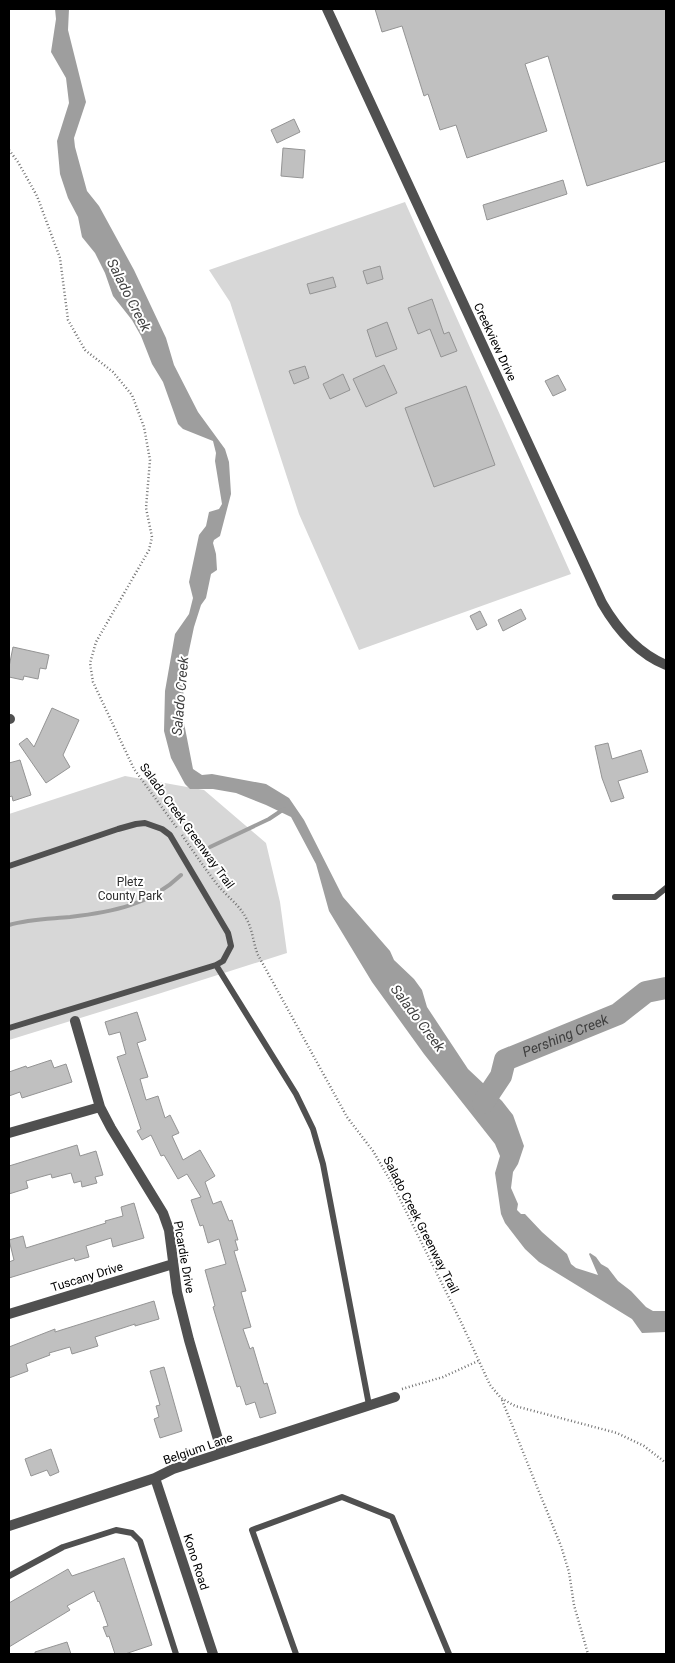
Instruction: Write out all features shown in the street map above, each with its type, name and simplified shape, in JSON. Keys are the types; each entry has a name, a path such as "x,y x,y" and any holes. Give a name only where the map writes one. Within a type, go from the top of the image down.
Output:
{"street":[{"name":"Creekview Drive","path":"326,9 602,603 613,622 632,644 666,665"},
{"name":"Picardie Drive","path":"75,1021 100,1107 163,1212 169,1230 177,1292 222,1453"},
{"path":"9,1133 100,1107"},
{"name":"Tuscany Drive","path":"9,1314 172,1264"},
{"name":"Belgium Lane","path":"9,1526 155,1478 173,1469 395,1397"},
{"name":"Kono Road","path":"155,1478 212,1654"}],"lane":[{"path":"9,866 127,826 145,823 162,828 170,835 228,933 231,946 223,961 216,965 9,1028"},
{"path":"615,897 655,897 666,888"},
{"path":"216,965 296,1094 313,1129 323,1164 369,1405"},
{"path":"296,1654 252,1530 342,1497 392,1517 449,1654"},
{"path":"9,1576 63,1547 116,1530 132,1533 140,1540 176,1654"}],"path":[{"name":"Salado Creek Greenway Trail","path":"9,150 37,196 60,258 68,320 86,350 113,372 132,395 144,427 150,460 146,508 152,536 149,550 96,642 90,662 93,682 134,770 216,883 242,910 252,930 258,955 347,1117 373,1151 393,1184 457,1313 490,1385 501,1398 515,1406 617,1433 644,1446 666,1463"},
{"path":"395,1397 402,1389 443,1377 478,1361"},
{"path":"501,1398 561,1546 569,1572 574,1605 588,1654"}],"green space":[{"path":"405,202 571,574 359,650 299,514 230,302 209,270"},
{"name":"Pletz County Park","path":"125,776 204,790 266,843 280,902 287,953 9,1040 9,814"}],"water":[{"name":"Salado Creek","path":"55,9 69,9 68,30 86,102 74,138 87,191 99,206 134,270 166,338 174,365 198,412 225,449 229,462 231,494 220,536 213,543 217,570 211,574 206,598 201,605 194,627 183,679 184,723 193,769 202,775 212,774 266,784 289,798 304,820 343,897 390,951 394,960 414,979 422,990 427,1007 468,1069 502,1101 513,1115 524,1146 513,1172 511,1188 518,1204 517,1210 521,1214 525,1214 567,1254 571,1264 576,1268 598,1275 590,1253 608,1268 618,1281 631,1291 646,1307 653,1311 666,1311 666,1332 642,1333 632,1319 539,1262 525,1249 505,1223 501,1214 495,1173 500,1156 495,1144 424,1054 372,982 329,911 316,864 291,817 236,793 213,789 190,789 185,784 171,758 164,731 165,691 175,634 189,614 193,598 189,582 199,535 206,526 209,512 219,509 222,504 215,461 216,453 213,441 183,429 178,424 163,382 152,364 141,336 132,320 113,296 105,273 95,253 82,237 78,217 68,198 60,174 57,141 69,103 66,78 51,52 56,19"}],"building":[{"path":"375,9 666,9 666,161 587,186 548,56 525,64 547,131 467,158 456,125 440,130 428,94 424,96 402,26 382,32"},
{"path":"294,119 300,132 277,143 271,130"},
{"path":"283,148 305,150 303,178 281,176"},
{"path":"563,180 567,194 487,220 483,205"},
{"path":"380,266 383,279 367,284 363,271"},
{"path":"333,277 336,287 310,294 307,284"},
{"path":"432,299 444,334 449,332 457,351 441,357 430,329 418,334 408,308"},
{"path":"387,322 397,349 376,357 367,330"},
{"path":"384,365 397,393 366,407 353,379"},
{"path":"305,366 309,378 294,384 289,371"},
{"path":"343,374 350,390 330,399 323,384"},
{"path":"558,375 566,390 553,396 545,381"},
{"path":"466,386 495,465 434,487 405,408"},
{"path":"521,609 526,619 503,631 498,620"},
{"path":"480,611 487,625 477,630 470,616"},
{"path":"13,647 49,655 46,669 40,668 38,679 24,676 23,680 9,677"},
{"path":"52,708 79,720 63,755 70,767 46,783 19,744 27,738 34,747"},
{"path":"608,743 612,759 641,750 648,772 618,781 624,798 611,802 602,778 595,746"},
{"path":"20,760 31,795 13,801 12,796 9,797 9,763"},
{"path":"137,1012 146,1040 137,1043 148,1077 140,1079 146,1100 158,1096 165,1118 170,1115 179,1133 172,1136 183,1160 200,1150 215,1176 205,1182 213,1204 221,1201 229,1221 232,1220 238,1240 235,1240 238,1250 234,1251 246,1291 241,1292 251,1327 243,1329 250,1349 253,1347 264,1384 267,1383 276,1413 260,1418 255,1402 246,1405 240,1386 237,1387 213,1307 215,1306 205,1270 226,1264 219,1239 208,1243 203,1225 200,1226 191,1200 201,1197 187,1174 178,1179 164,1155 161,1156 151,1135 142,1140 137,1131 141,1129 117,1057 126,1054 120,1032 109,1035 105,1022"},
{"path":"51,1060 54,1068 66,1064 72,1082 22,1098 20,1092 9,1096 9,1072"},
{"path":"77,1145 80,1156 96,1151 103,1175 95,1177 97,1183 82,1187 81,1181 74,1183 71,1173 52,1178 51,1174 26,1181 28,1188 9,1194 9,1166"},
{"path":"134,1203 144,1238 113,1247 111,1238 86,1246 89,1257 75,1261 74,1258 9,1278 9,1262 14,1260 9,1240 23,1236 26,1248 123,1216 121,1207"},
{"path":"154,1301 159,1319 135,1326 135,1324 95,1337 98,1346 72,1354 70,1347 49,1353 50,1355 26,1364 28,1371 9,1378 9,1347 55,1329 55,1332"},
{"path":"164,1367 182,1431 160,1438 154,1419 159,1417 156,1406 160,1405 150,1371"},
{"path":"51,1449 59,1472 50,1476 47,1470 31,1476 25,1459"},
{"path":"124,1558 152,1645 125,1654 115,1654 109,1636 107,1637 103,1627 108,1626 94,1591 67,1606 70,1610 9,1647 9,1603 68,1569 72,1576"},
{"path":"67,1642 71,1654 35,1654 35,1652"}],"waterway":[{"path":"210,847 269,819 284,809"},
{"path":"9,925 32,920 101,913 130,905 156,894 181,875"},
{"name":"Pershing Creek","path":"483,1103 501,1076 505,1060 618,1014 646,992 666,988"}]}
